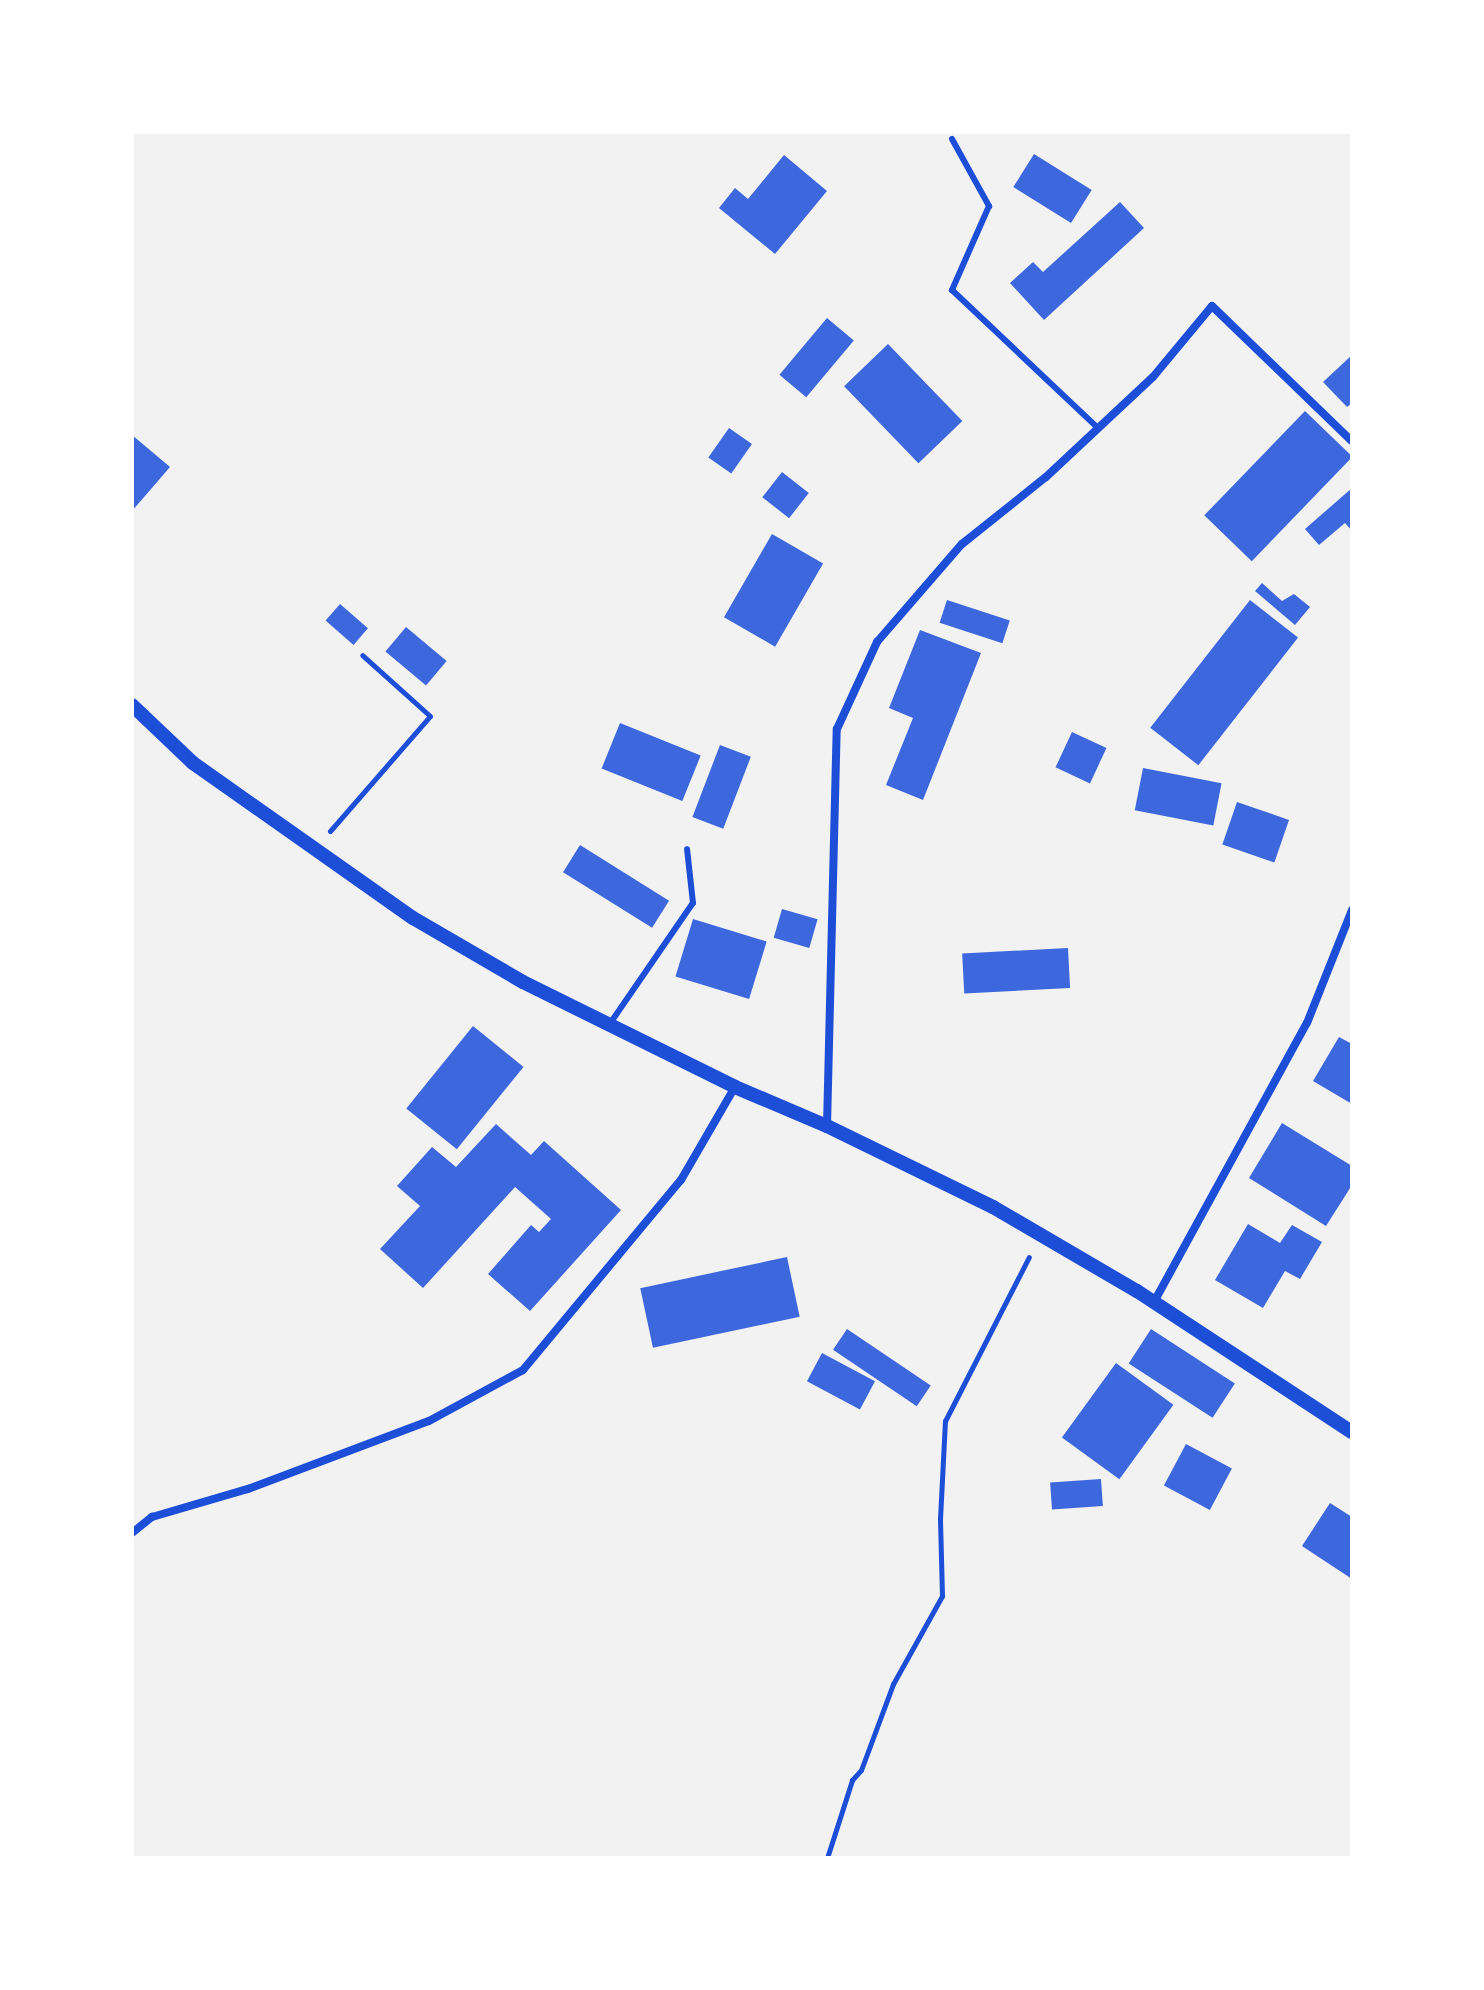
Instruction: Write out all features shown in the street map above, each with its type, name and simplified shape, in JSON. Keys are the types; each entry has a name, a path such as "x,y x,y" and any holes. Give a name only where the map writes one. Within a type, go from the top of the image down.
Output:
{"street":[{"path":"827,1126 837,729 877,642 962,544 1046,477 1153,377 1212,306 1352,441"},
{"path":"132,705 193,763 413,918 523,982 609,1025 993,1207 1154,1302 1352,1432"},
{"path":"1154,1302 1307,1023 1352,910"},
{"path":"132,1533 152,1517 248,1489 429,1421 523,1370 681,1180 735,1087"}],"lane":[{"path":"952,139 989,206 952,290 1098,428"},
{"path":"609,1025 693,903 687,849"}],"path":[{"path":"314,850 430,716 362,655"},
{"path":"827,1858 852,1780 861,1770 893,1684 942,1596 940,1519 945,1421 1041,1235"}],"building":[{"path":"1034,154 1092,190 1071,223 1013,187"},
{"path":"784,155 827,191 775,254 719,208 735,188 748,199"},
{"path":"1120,202 1144,228 1044,320 1010,283 1033,262 1043,272"},
{"path":"827,318 854,340 806,397 779,375"},
{"path":"888,344 962,421 918,463 844,386"},
{"path":"1352,355 1352,403 1347,407 1323,382"},
{"path":"1305,411 1352,457 1252,561 1204,515"},
{"path":"729,428 752,444 731,474 708,457"},
{"path":"132,435 170,467 132,511"},
{"path":"782,472 809,493 789,518 762,497"},
{"path":"1352,488 1352,531 1345,523 1319,545 1305,529"},
{"path":"772,534 823,564 775,647 724,617"},
{"path":"1262,583 1282,601 1294,594 1310,607 1295,625 1255,591"},
{"path":"947,600 1010,620 1002,643 940,623"},
{"path":"1250,600 1298,638 1198,765 1150,728"},
{"path":"340,604 368,628 353,645 326,621"},
{"path":"406,627 447,661 426,686 385,652"},
{"path":"920,630 981,653 923,800 886,785 913,718 889,708"},
{"path":"620,723 701,756 682,801 602,768"},
{"path":"1072,732 1106,748 1090,783 1056,767"},
{"path":"720,745 751,757 723,829 692,817"},
{"path":"1143,768 1222,783 1213,825 1135,810"},
{"path":"1237,802 1289,820 1274,862 1222,845"},
{"path":"580,845 669,901 652,928 563,872"},
{"path":"782,909 818,919 809,948 774,938"},
{"path":"693,919 767,942 749,999 675,976"},
{"path":"1068,948 1070,988 964,993 962,954"},
{"path":"473,1026 524,1067 457,1149 406,1108"},
{"path":"1339,1037 1352,1044 1352,1104 1313,1081"},
{"path":"1282,1123 1352,1166 1352,1185 1326,1226 1249,1178"},
{"path":"496,1124 531,1155 544,1141 621,1210 530,1311 488,1274 531,1225 539,1232 551,1219 515,1187 423,1288 380,1249 420,1206 397,1186 432,1147 456,1167"},
{"path":"1248,1224 1280,1243 1292,1225 1322,1242 1300,1279 1285,1271 1263,1308 1215,1280"},
{"path":"787,1257 800,1317 653,1348 640,1288"},
{"path":"847,1329 931,1385 917,1406 833,1350"},
{"path":"1151,1329 1235,1383 1213,1418 1129,1363"},
{"path":"822,1353 875,1381 860,1409 807,1381"},
{"path":"1116,1363 1173,1405 1119,1479 1062,1437"},
{"path":"1186,1444 1232,1468 1210,1510 1164,1485"},
{"path":"1101,1479 1103,1506 1052,1509 1050,1483"},
{"path":"1330,1503 1352,1517 1352,1579 1302,1546"}]}
